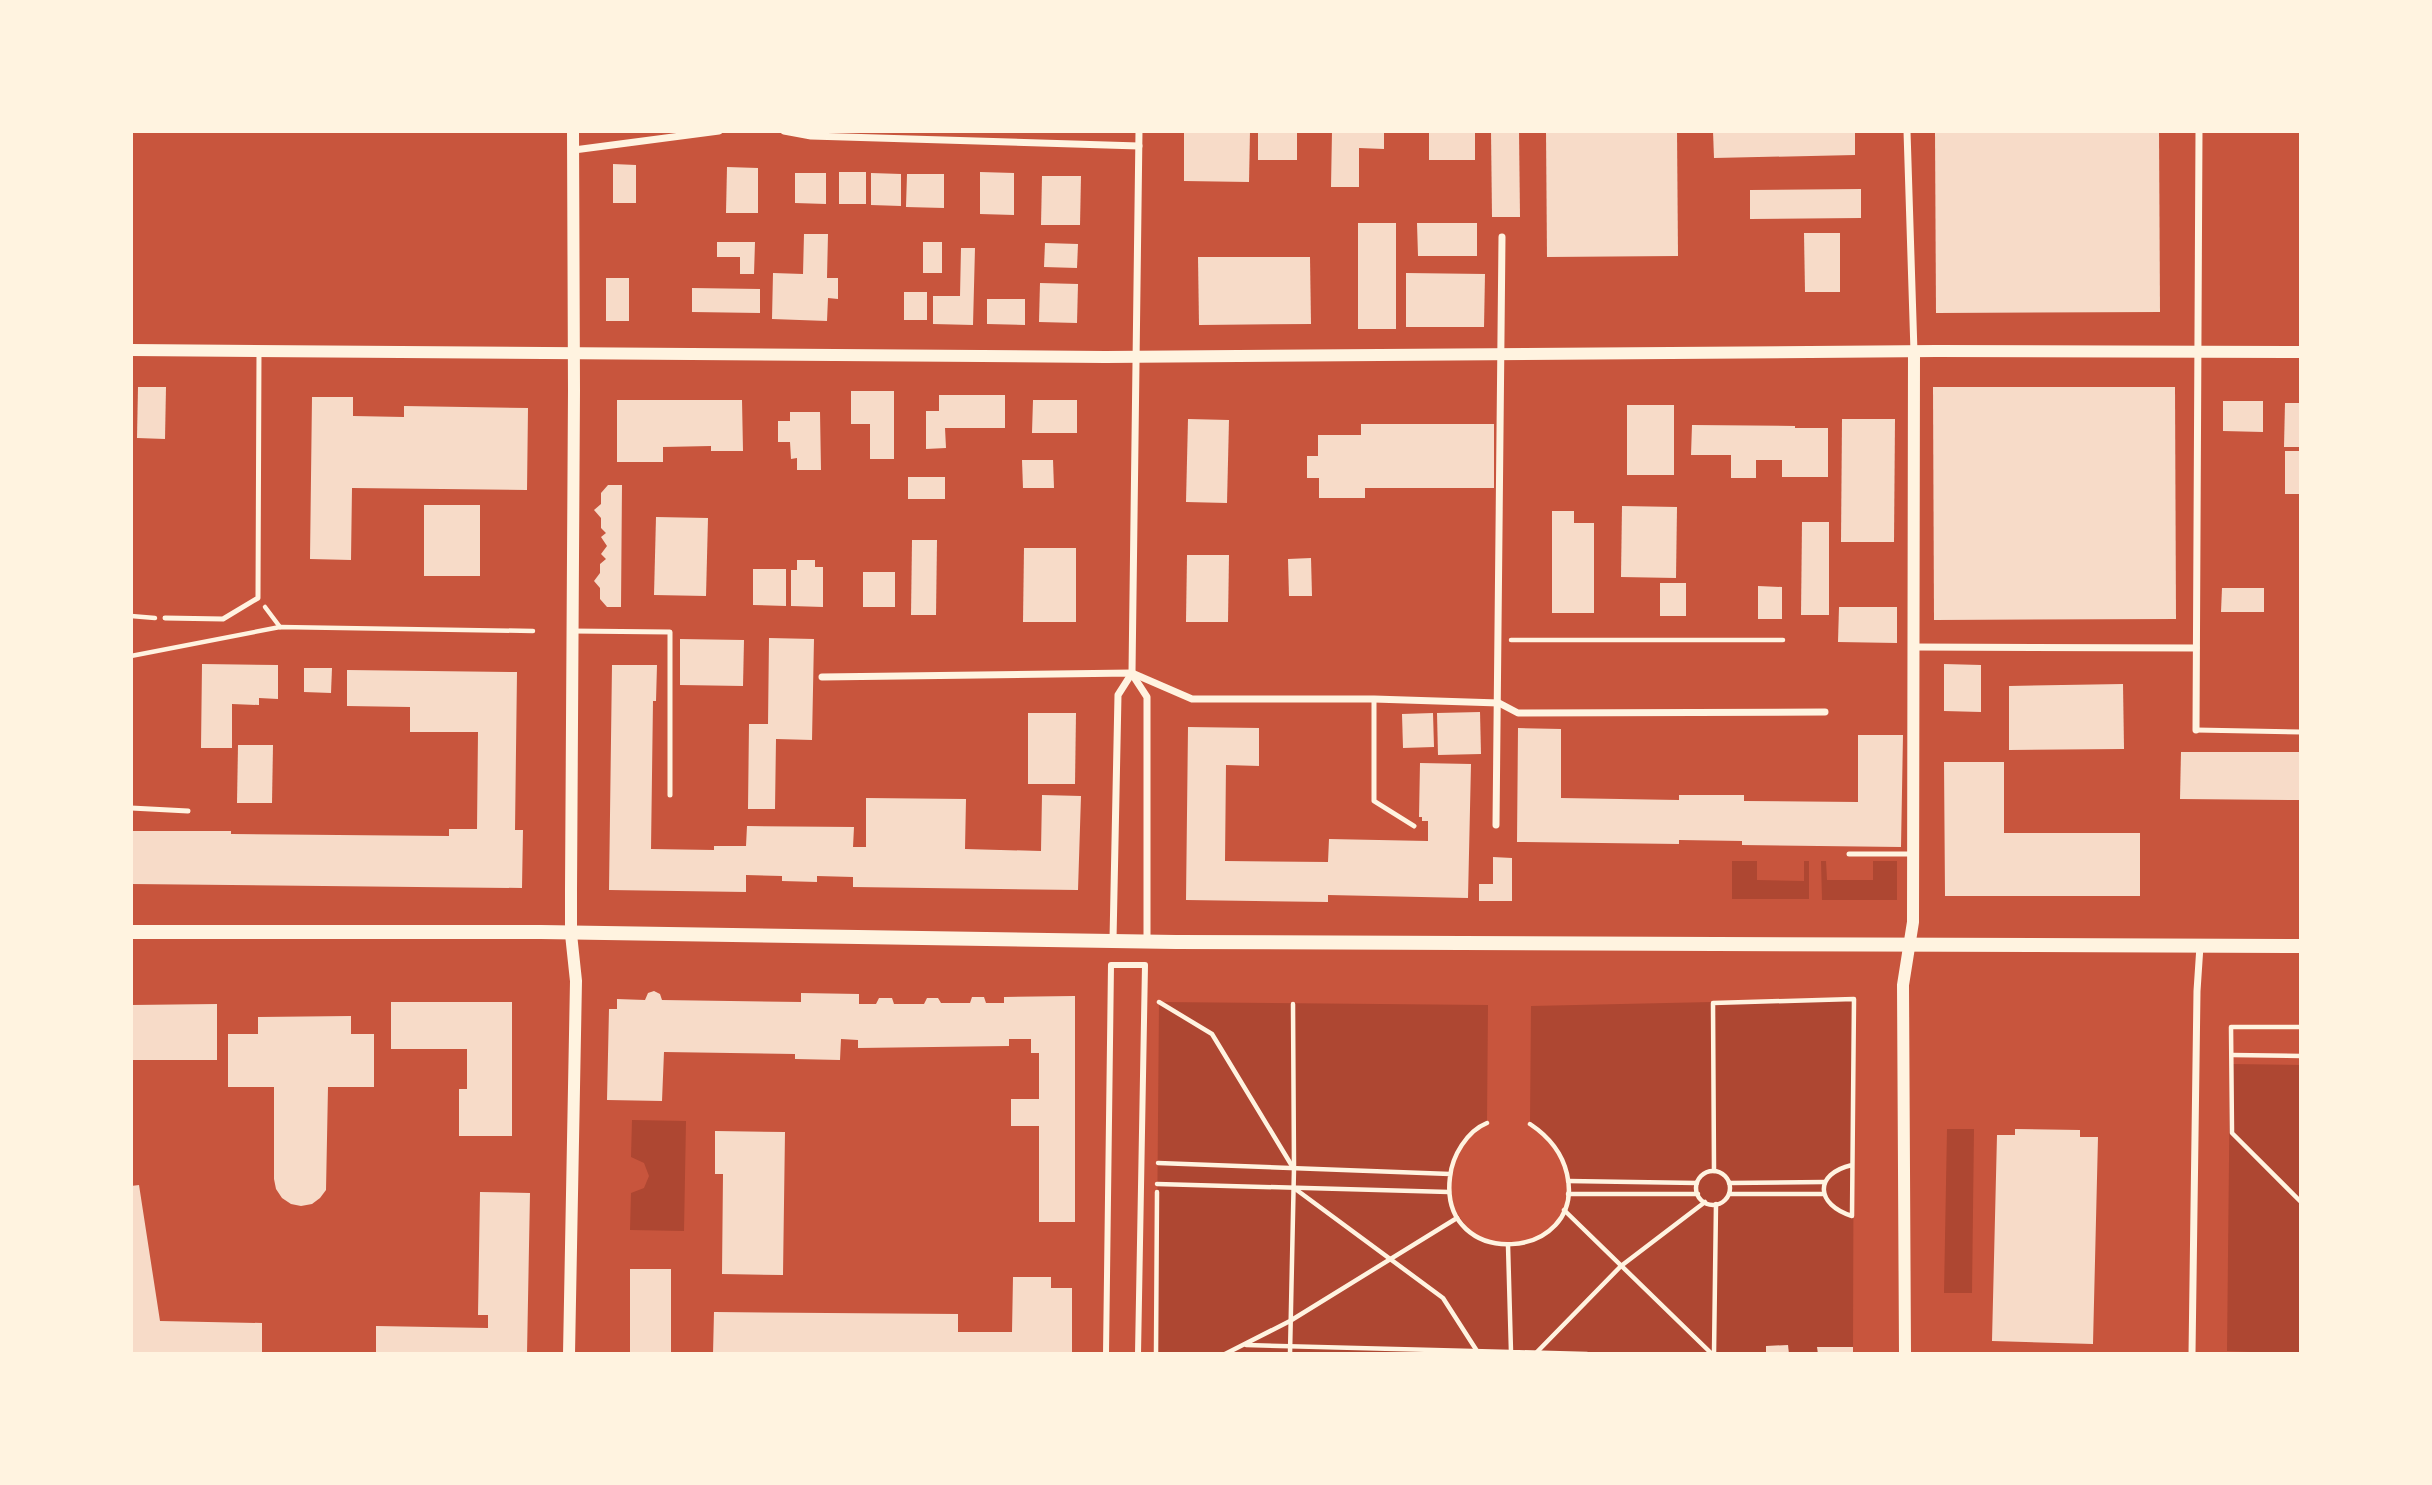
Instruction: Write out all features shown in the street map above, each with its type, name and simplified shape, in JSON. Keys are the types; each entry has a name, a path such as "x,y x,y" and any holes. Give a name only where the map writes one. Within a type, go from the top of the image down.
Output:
{"main road":[{"path":"131,932 1147,941 2301,946"}],"street":[{"path":"569,1354 576,981 571,934 573,131"},
{"path":"574,150 719,131"},
{"path":"784,131 811,136 1139,146"},
{"path":"1113,940 1118,695 1132,673 1139,131"},
{"path":"1905,1354 1903,985 1913,922 1914,854 1914,352 1907,131"},
{"path":"2196,730 2199,131"},
{"path":"1496,825 1502,237"},
{"path":"131,350 1136,357 2301,352"},
{"path":"1914,647 2196,648"},
{"path":"1132,673 1147,697 1147,941"},
{"path":"822,677 1132,673 1192,699 1374,699 1499,703 1518,713 1825,712"},
{"path":"2192,1354 2197,991 2200,946"},
{"path":"1106,1354 1111,965 1145,965 1138,1354"}],"lane":[{"path":"165,618 223,620 258,598 258,351"},
{"path":"572,631 670,632 670,795"},
{"path":"1374,699 1374,801 1414,827"},
{"path":"2196,730 2301,732"},
{"path":"131,808 188,811"},
{"path":"1849,854 1914,854"}],"path":[{"path":"258,598 280,627"},
{"path":"131,615 165,618"},
{"path":"131,656 280,627 533,631"},
{"path":"1499,640 1783,640"},
{"path":"1714,1171 1713,1003 1854,999 1853,1165 1852,1216 1839,1212 1824,1194 1824,1182 1838,1168 1853,1165"},
{"path":"1159,1002 1212,1034 1294,1168"},
{"path":"1290,1354 1294,1168 1293,1004"},
{"path":"2301,1027 2231,1027 2232,1133 2301,1202"},
{"path":"2232,1055 2301,1056"},
{"path":"1488,1123 1479,1126 1464,1142 1450,1174 1450,1202 1457,1218 1471,1234 1479,1239 1508,1245 1520,1245 1537,1239 1553,1226 1564,1210 1568,1194 1568,1181 1562,1159 1548,1138 1530,1124"},
{"path":"1158,1163 1450,1174"},
{"path":"1714,1171 1724,1174 1729,1183 1729,1194 1726,1199 1716,1204 1705,1202 1698,1194 1697,1183 1704,1174 1714,1171"},
{"path":"1568,1181 1697,1183"},
{"path":"1729,1183 1824,1182"},
{"path":"1157,1184 1449,1192"},
{"path":"1293,1187 1443,1298 1477,1351"},
{"path":"1568,1194 1698,1194"},
{"path":"1729,1194 1824,1194"},
{"path":"1536,1353 1621,1266 1705,1202"},
{"path":"1713,1354 1716,1204"},
{"path":"1564,1210 1713,1354"},
{"path":"1226,1354 1290,1321 1457,1218"},
{"path":"1508,1245 1511,1352"},
{"path":"1242,1345 1587,1354"}],"shaded area":[{"path":"1732,861 1757,861 1757,880 1804,881 1804,861 1809,861 1809,899 1732,899"},
{"path":"1821,861 1826,861 1827,880 1873,880 1873,861 1897,861 1897,900 1822,900"},
{"path":"1854,999 1853,1354 1156,1354 1159,1002 1488,1005 1487,1123 1459,1151 1451,1177 1451,1198 1456,1212 1472,1232 1483,1238 1511,1244 1526,1242 1552,1227 1567,1202 1566,1170 1560,1156 1530,1124 1531,1006"},
{"path":"2230,1064 2301,1065 2301,1354 2227,1351"},
{"path":"632,1120 686,1121 684,1231 630,1230 631,1193 644,1188 649,1176 644,1163 631,1157"},
{"path":"1947,1129 1974,1129 1972,1293 1944,1293"}],"building":[{"path":"1184,131 1250,131 1249,182 1184,181"},
{"path":"1258,131 1297,131 1297,160 1258,160"},
{"path":"1332,131 1384,131 1384,149 1359,148 1359,187 1331,187"},
{"path":"1429,131 1475,131 1475,160 1429,160"},
{"path":"1491,131 1519,131 1520,217 1492,217"},
{"path":"1546,131 1677,131 1678,256 1547,257"},
{"path":"1713,131 1855,131 1855,155 1714,158"},
{"path":"1935,131 2159,131 2160,312 1936,313"},
{"path":"613,164 636,165 636,203 613,203"},
{"path":"727,167 758,168 758,213 726,213"},
{"path":"839,172 866,172 866,204 839,204"},
{"path":"980,172 1014,173 1014,215 980,214"},
{"path":"795,173 826,173 826,204 795,203"},
{"path":"871,173 901,174 901,206 871,205"},
{"path":"907,174 944,174 944,208 906,207"},
{"path":"1042,176 1081,176 1080,225 1041,225"},
{"path":"1861,189 1861,218 1750,219 1750,190"},
{"path":"1358,223 1396,223 1396,329 1358,329"},
{"path":"1417,223 1477,223 1477,256 1418,256"},
{"path":"1804,233 1840,233 1840,292 1805,292"},
{"path":"804,234 828,234 827,278 838,278 838,299 828,298 827,321 772,319 773,273 803,274"},
{"path":"717,242 755,242 754,274 740,274 740,257 717,257"},
{"path":"923,242 942,242 942,273 923,273"},
{"path":"1045,243 1078,244 1077,268 1044,267"},
{"path":"961,248 975,248 973,325 933,324 933,296 960,296"},
{"path":"1198,257 1310,257 1311,324 1199,325"},
{"path":"1406,273 1485,274 1484,327 1406,327"},
{"path":"606,278 629,278 629,321 606,321"},
{"path":"1040,283 1078,284 1077,323 1039,322"},
{"path":"692,288 760,289 760,313 692,312"},
{"path":"904,292 927,292 927,320 904,320"},
{"path":"987,299 1025,299 1025,325 987,324"},
{"path":"138,387 166,387 165,439 137,438"},
{"path":"1933,387 2175,387 2176,619 1934,620"},
{"path":"851,391 894,391 894,459 870,459 870,424 851,424"},
{"path":"939,395 1005,395 1005,428 945,428 946,448 926,449 926,411 939,411"},
{"path":"312,397 353,397 353,416 404,417 404,406 528,408 527,490 352,488 351,560 310,559"},
{"path":"617,400 742,400 743,451 711,451 711,446 663,447 663,462 617,462"},
{"path":"1033,400 1077,400 1077,433 1032,433"},
{"path":"2223,401 2263,401 2263,432 2223,431"},
{"path":"2285,403 2301,403 2301,447 2284,447"},
{"path":"1627,405 1674,405 1674,475 1627,475"},
{"path":"790,412 820,412 821,470 797,470 797,458 791,459 790,442 778,442 778,421 790,421"},
{"path":"1188,419 1229,420 1227,503 1186,502"},
{"path":"1842,419 1895,419 1894,542 1841,542"},
{"path":"1361,424 1494,424 1494,488 1365,488 1365,498 1319,498 1319,478 1307,478 1307,456 1318,456 1318,435 1361,435"},
{"path":"1692,425 1828,428 1828,477 1782,477 1782,460 1756,460 1756,478 1731,478 1731,455 1691,455"},
{"path":"2285,451 2301,451 2301,494 2285,494"},
{"path":"1022,460 1053,460 1054,488 1023,488"},
{"path":"908,477 945,477 945,499 908,499"},
{"path":"608,485 622,485 621,607 607,607 600,599 600,588 594,581 600,573 600,564 606,559 601,554 607,546 601,537 606,533 601,528 601,518 594,510 601,504 601,493"},
{"path":"424,505 480,505 480,576 424,576"},
{"path":"1622,506 1677,507 1676,578 1621,577"},
{"path":"1552,511 1574,511 1574,523 1594,523 1594,613 1552,613"},
{"path":"656,517 708,518 706,596 654,595"},
{"path":"1802,522 1829,522 1829,615 1801,615"},
{"path":"912,540 937,540 936,615 911,615"},
{"path":"1024,548 1076,548 1076,622 1023,622"},
{"path":"1187,555 1229,555 1228,622 1186,622"},
{"path":"1311,558 1312,596 1289,596 1288,559"},
{"path":"797,560 815,560 815,567 823,567 823,607 791,606 791,570 797,570"},
{"path":"753,569 786,569 786,606 753,605"},
{"path":"863,572 895,572 895,607 863,607"},
{"path":"1660,583 1686,583 1686,616 1660,616"},
{"path":"1758,586 1782,587 1782,619 1758,619"},
{"path":"2222,588 2264,588 2264,612 2221,612"},
{"path":"1839,607 1897,607 1897,643 1838,642"},
{"path":"769,638 814,639 812,740 776,739 775,809 748,809 749,724 768,724"},
{"path":"680,639 744,640 743,686 680,685"},
{"path":"202,664 278,665 278,699 259,698 259,705 232,704 232,748 201,748"},
{"path":"1944,664 1981,665 1981,712 1944,711"},
{"path":"612,665 657,665 656,701 653,701 651,849 714,850 714,846 746,846 747,826 854,827 853,847 866,847 866,798 966,799 965,849 1041,851 1042,795 1081,796 1078,890 853,887 853,877 817,876 817,882 782,881 782,876 746,875 746,892 609,890"},
{"path":"304,668 332,668 331,693 304,692"},
{"path":"347,670 517,672 515,830 523,830 522,888 131,884 131,831 449,836 449,829 477,829 478,732 410,732 410,707 347,706"},
{"path":"2123,684 2124,749 2009,750 2009,686"},
{"path":"1480,712 1481,754 1438,755 1437,713"},
{"path":"1028,713 1076,713 1075,784 1028,784"},
{"path":"1433,713 1434,747 1403,748 1402,714"},
{"path":"1188,727 1259,728 1259,766 1226,765 1225,861 1328,862 1329,839 1428,841 1428,821 1422,821 1422,817 1419,817 1420,763 1471,764 1468,898 1328,895 1328,902 1186,900"},
{"path":"1518,728 1561,729 1561,798 1679,800 1679,795 1744,795 1744,801 1858,802 1858,735 1903,735 1901,847 1742,845 1742,841 1679,840 1679,844 1517,842"},
{"path":"238,745 273,745 272,803 237,803"},
{"path":"2181,752 2301,752 2301,800 2180,799"},
{"path":"1944,762 2004,762 2004,833 2140,833 2140,896 1945,896"},
{"path":"1493,857 1512,858 1512,901 1479,901 1479,884 1493,884"},
{"path":"654,991 660,994 662,1000 801,1002 801,993 859,994 859,1004 876,1004 879,998 892,998 894,1004 924,1004 927,998 938,998 941,1003 970,1003 972,997 984,997 986,1003 1004,1003 1004,997 1075,996 1075,1222 1039,1222 1039,1126 1011,1126 1011,1099 1039,1099 1039,1053 1031,1053 1031,1039 1009,1039 1009,1046 858,1048 858,1040 841,1039 840,1060 795,1059 795,1054 664,1052 662,1101 607,1100 609,1009 617,1009 617,999 645,1000 648,993"},
{"path":"391,1002 512,1002 512,1136 459,1136 459,1089 467,1089 467,1049 391,1049"},
{"path":"217,1004 217,1060 131,1060 131,1005"},
{"path":"351,1016 351,1034 374,1034 374,1087 328,1087 326,1190 312,1204 291,1204 282,1198 274,1179 274,1087 228,1087 228,1034 258,1034 258,1017"},
{"path":"2015,1129 2080,1130 2080,1137 2098,1137 2093,1344 1992,1341 1997,1135 2015,1135"},
{"path":"715,1131 785,1132 783,1275 722,1274 723,1174 715,1174"},
{"path":"139,1185 160,1321 262,1323 262,1354 131,1354 131,1186"},
{"path":"480,1192 530,1193 527,1354 376,1354 376,1326 488,1328 488,1315 478,1315"},
{"path":"630,1269 671,1269 671,1354 630,1354"},
{"path":"1013,1277 1051,1277 1051,1288 1072,1288 1072,1354 713,1354 714,1312 958,1314 958,1332 1012,1332"},
{"path":"1788,1345 1789,1354 1766,1354 1766,1346"},
{"path":"1817,1347 1853,1347 1853,1354 1818,1354"}]}
